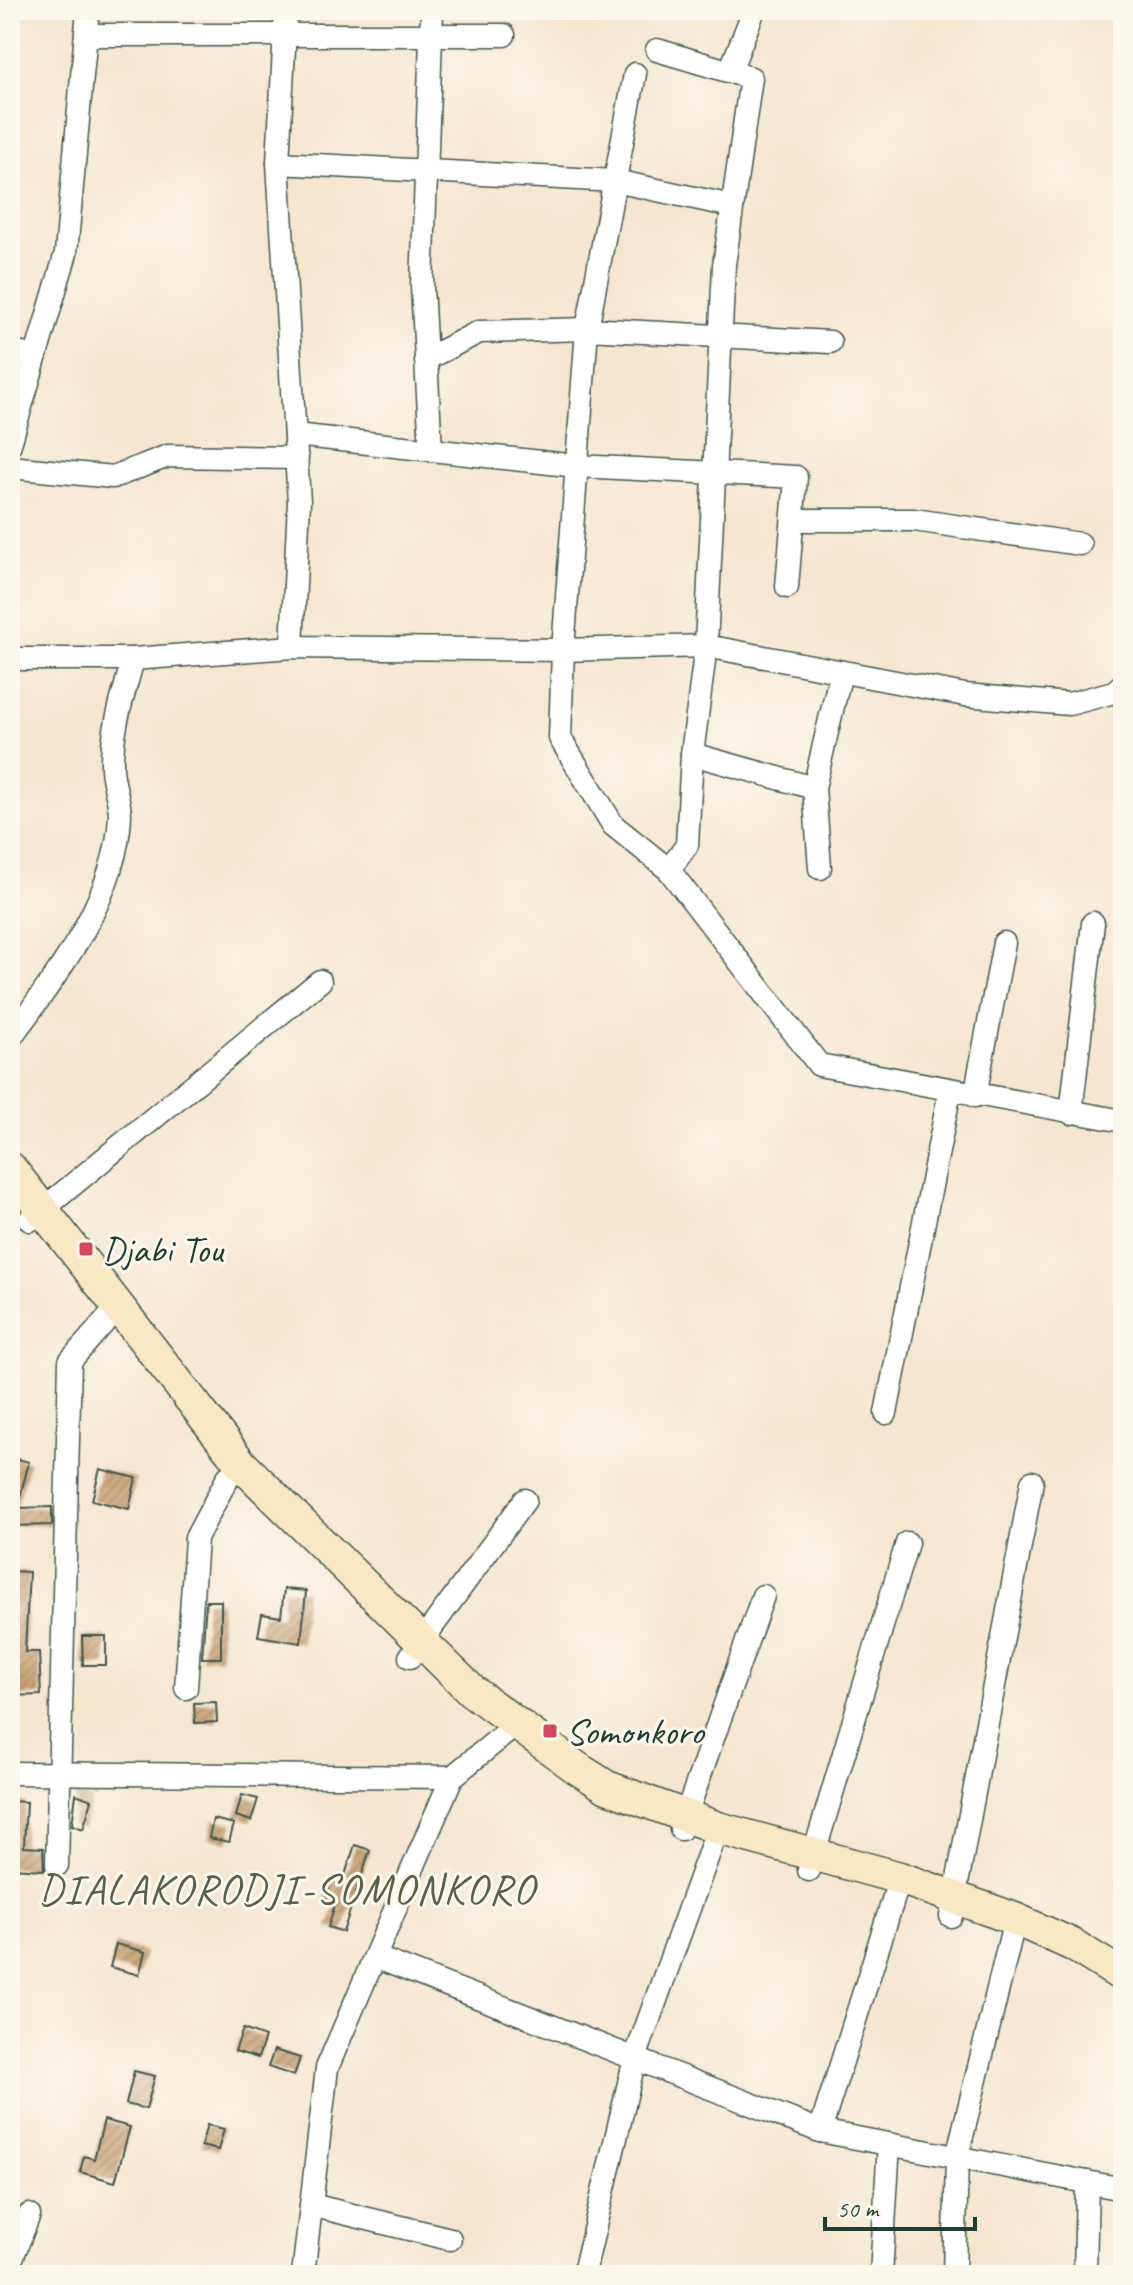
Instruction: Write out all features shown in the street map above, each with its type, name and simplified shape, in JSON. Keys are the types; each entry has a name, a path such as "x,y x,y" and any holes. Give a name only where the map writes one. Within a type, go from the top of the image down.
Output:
{"main road":[{"path":"10,1168 27,1209 235,1471 415,1650 472,1691 510,1730 607,1787 683,1823 897,1887 1013,1928 1073,1945 1123,1976"},
{"path":"1013,1928 1123,1997"}],"street":[{"path":"10,444 66,253 88,10"},
{"path":"286,10 278,163 299,502 292,647"},
{"path":"431,450 422,286 432,10"},
{"path":"730,71 754,10"},
{"path":"86,35 504,35"},
{"path":"657,50 751,78 724,265 706,646 692,754 687,845 669,870"},
{"path":"635,74 587,329 563,650 560,738 613,825 669,870 819,1065 1123,1121"},
{"path":"278,163 615,181 732,206"},
{"path":"426,359 479,332 587,329 830,342"},
{"path":"10,352 35,356"},
{"path":"10,467 113,477 168,456 296,446 431,450 577,466 796,477 787,587"},
{"path":"793,520 914,520 1080,544"},
{"path":"10,659 133,659 292,647 563,650 706,646 965,695 1069,704 1114,692 1123,684"},
{"path":"10,1038 71,956 113,858 120,814 112,771 112,743 133,659"},
{"path":"820,868 814,788 841,672"},
{"path":"692,754 814,788"},
{"path":"1071,1113 1093,923"},
{"path":"975,1096 1004,943"},
{"path":"27,1209 320,981"},
{"path":"886,1413 950,1091"},
{"path":"57,1865 70,1361 112,1314"},
{"path":"186,1688 196,1538 235,1471"},
{"path":"953,1907 1032,1482"},
{"path":"415,1650 525,1500"},
{"path":"811,1862 907,1543"},
{"path":"683,1823 763,1596"},
{"path":"303,2275 327,2068 452,1777 510,1730"},
{"path":"10,1773 452,1777"},
{"path":"585,2268 635,2058 715,1835"},
{"path":"820,2131 897,1887"},
{"path":"954,2275 957,2157 1013,1928"},
{"path":"375,1957 820,2131 1123,2189"},
{"path":"881,2275 889,2144"},
{"path":"1085,2275 1087,2182"},
{"path":"311,2205 450,2239"},
{"path":"10,2263 29,2215"}],"building":[{"path":"10,1457 29,1462 17,1508 52,1507 52,1525 10,1526"},
{"path":"100,1469 136,1478 129,1509 92,1500"},
{"path":"10,1571 29,1572 25,1652 39,1652 41,1695 12,1696"},
{"path":"284,1589 306,1591 301,1643 258,1636 262,1614 281,1617"},
{"path":"206,1601 221,1601 221,1658 202,1658"},
{"path":"82,1636 106,1636 106,1665 83,1665"},
{"path":"216,1702 217,1722 195,1723 194,1703"},
{"path":"76,1794 92,1800 83,1829 72,1825"},
{"path":"242,1795 258,1799 251,1821 236,1816"},
{"path":"10,1801 26,1802 24,1847 43,1848 44,1870 10,1868"},
{"path":"213,1819 234,1824 229,1842 209,1838"},
{"path":"355,1845 370,1850 343,1932 328,1927 335,1905 324,1901 331,1881 342,1884"},
{"path":"116,1944 145,1952 139,1975 110,1967"},
{"path":"243,2029 265,2037 258,2058 235,2051"},
{"path":"274,2050 300,2058 294,2076 268,2067"},
{"path":"134,2071 155,2076 146,2109 126,2104"},
{"path":"104,2120 130,2127 115,2182 80,2172 84,2156 94,2159"},
{"path":"207,2125 224,2129 218,2150 201,2146"}],"place":[{"name":"Djabi Tou","path":"86,1249"},
{"name":"Somonkoro","path":"550,1731"}],"district":[{"name":"DIALAKORODJI-SOMONKORO","path":"287,1888"}]}
